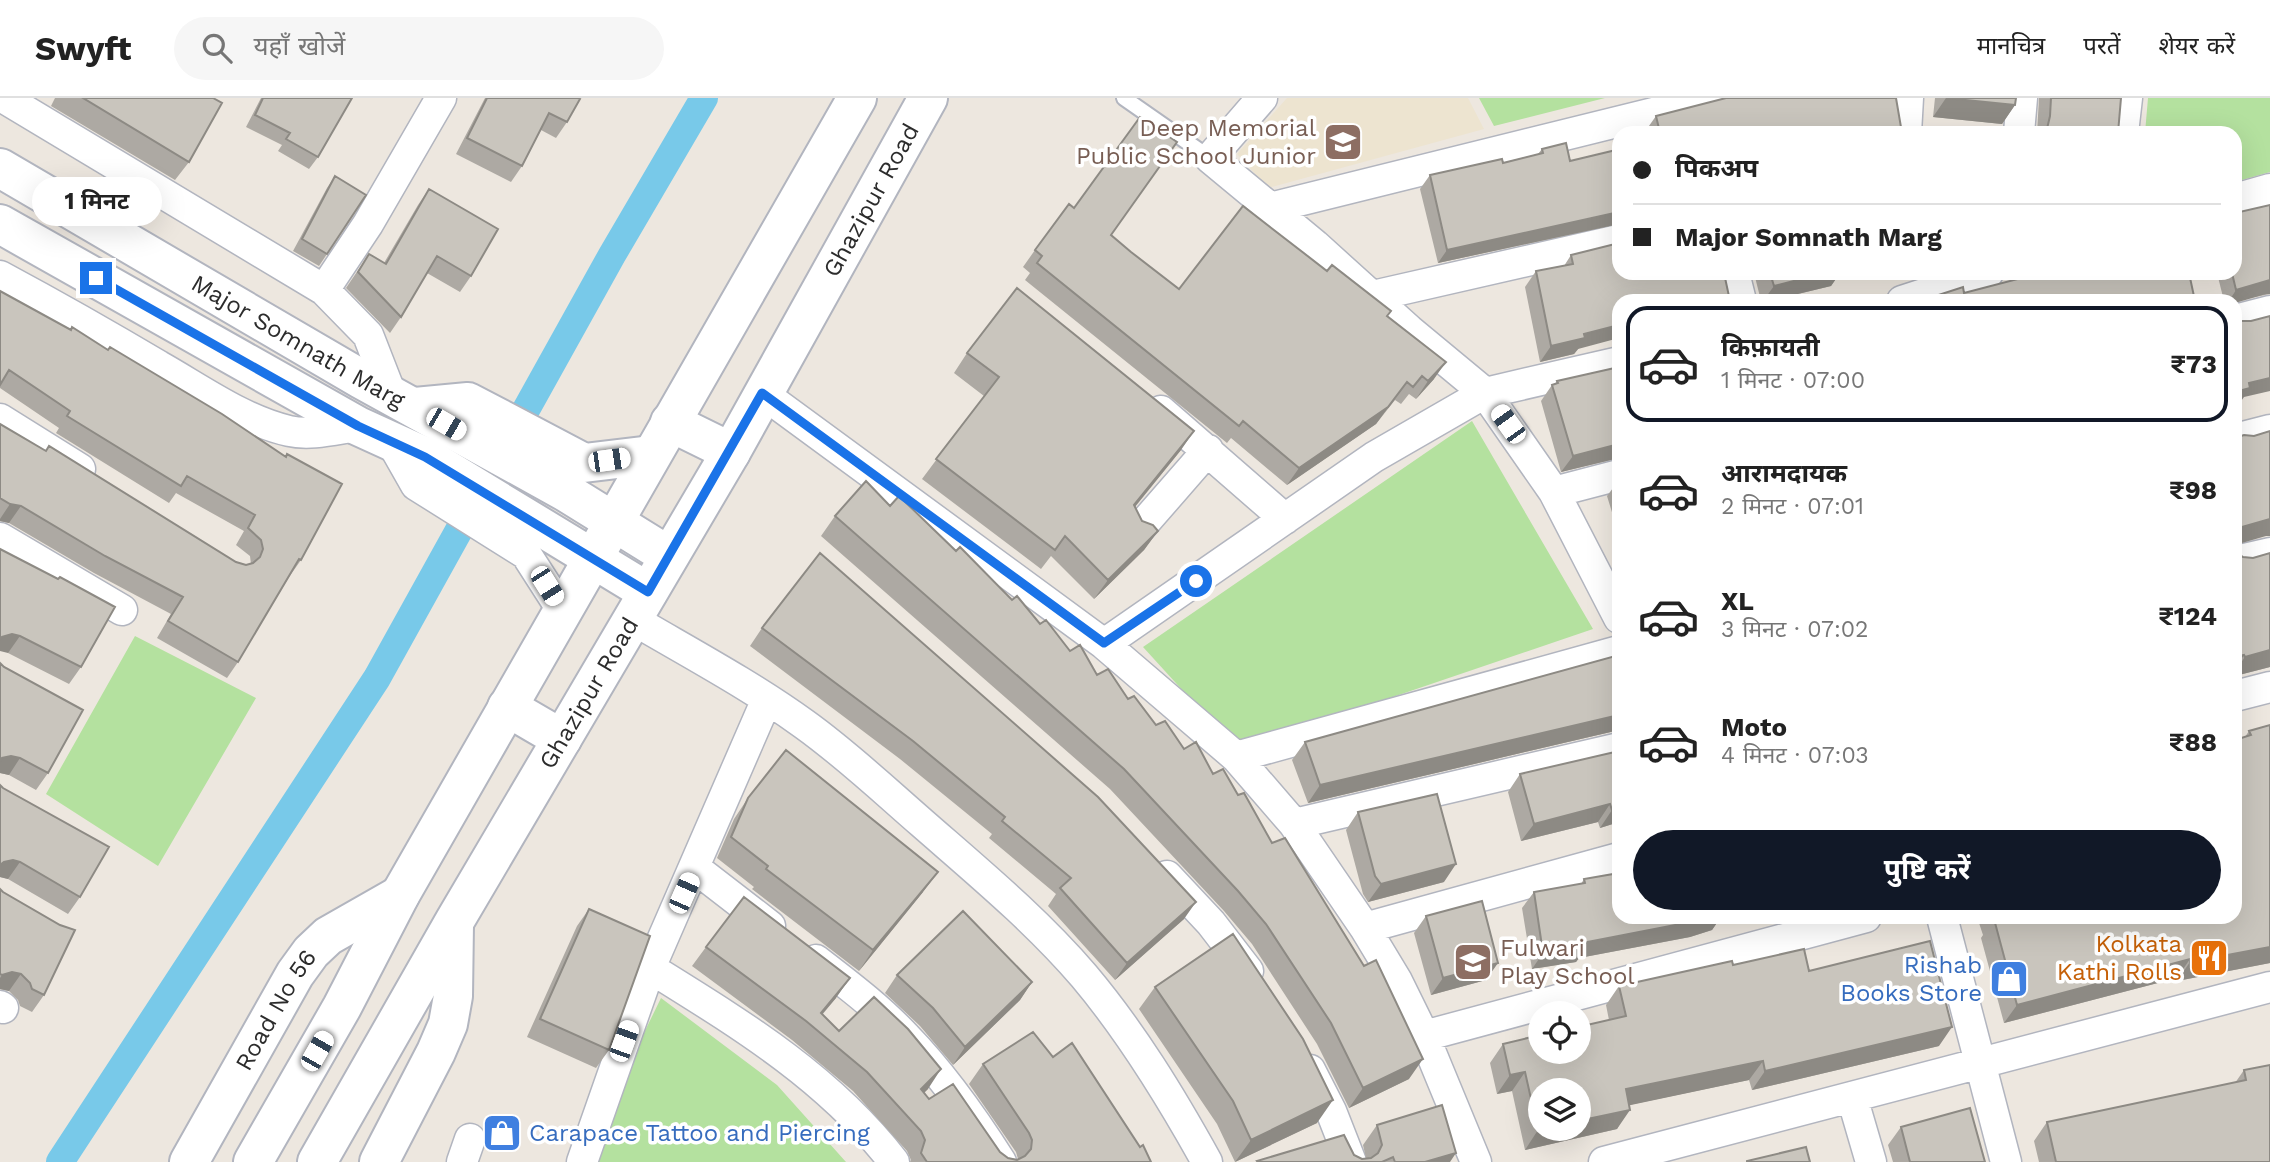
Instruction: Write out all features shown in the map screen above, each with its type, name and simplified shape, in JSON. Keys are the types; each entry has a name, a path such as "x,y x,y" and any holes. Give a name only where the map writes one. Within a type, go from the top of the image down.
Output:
{"main road":[{"path":"253,1162 342,1006 400,895 857,98"},
{"name":"Ghazipur Road","path":"317,1162 454,922 731,452 928,98"},
{"name":"Major Somnath Marg","path":"0,169 361,379 430,406 572,477 614,523 669,556"},
{"name":"Major Somnath Marg","path":"0,224 375,433 421,471 531,538 593,557 640,605"},
{"path":"670,422 731,452"},
{"path":"572,477 651,455"},
{"path":"507,707 562,739"},
{"name":"Road No 56","path":"190,1162 295,974 311,952 328,936 400,895"},
{"path":"379,1162 448,1024 453,996 454,922"}],"street":[{"path":"4,98 324,290 368,335 430,406"},
{"path":"1262,98 1210,158 1485,393 1554,492 1612,604"},
{"path":"1906,126 1908,98"},
{"path":"2020,126 2022,98"},
{"path":"2124,126 2127,98"},
{"path":"1270,208 1705,99"},
{"path":"324,290 368,224 432,101"},
{"path":"2242,197 2270,189"},
{"path":"1373,296 1612,242"},
{"path":"0,276 81,319 230,407 268,424 290,431 375,433"},
{"path":"1906,291 1956,280"},
{"path":"2242,318 2270,312"},
{"path":"1104,643 1374,457 1485,393 1612,364"},
{"path":"762,393 1104,643 1236,757 1294,824 1365,928 1397,981 1424,1036 1476,1162"},
{"path":"1139,394 1208,450 1285,519"},
{"path":"0,419 105,484"},
{"path":"2242,437 2270,430"},
{"path":"1140,528 1208,450"},
{"path":"1554,492 1612,477"},
{"path":"0,538 122,610"},
{"path":"531,538 533,563 562,610"},
{"path":"2242,559 2270,553"},
{"path":"640,605 806,726 1037,926 1084,976 1122,1025 1171,1098 1207,1162"},
{"path":"1236,757 1612,653"},
{"path":"2242,694 2270,687"},
{"path":"582,1162 650,968 768,699"},
{"path":"1294,824 1612,750"},
{"path":"1145,852 1220,933 1266,999"},
{"path":"1365,928 1612,860"},
{"path":"695,868 863,996 907,1037 961,1102 1001,1162"},
{"path":"1424,1036 1840,924"},
{"path":"1944,924 2006,1162"},
{"path":"650,968 756,1034 799,1065 845,1106 894,1162"},
{"path":"1604,1162 2270,987"},
{"path":"1295,1042 1331,1111 1351,1162"},
{"path":"1852,1097 1871,1162"}],"lane":[{"path":"1124,98 1210,158"}],"shaded area":[{"name":"Deep Memorial Public School Junior","path":"1287,98 1468,98 1484,129 1268,188 1237,154"}],"green space":[{"path":"1479,98 1605,98 1494,126"},
{"path":"2148,98 2270,98 2270,172 2242,180 2242,126 2146,126"},
{"path":"1472,421 1593,629 1237,750 1143,647"},
{"path":"135,636 256,698 158,866 46,794"},
{"path":"661,998 777,1085 846,1162 581,1162"}],"building":[{"path":"83,98 213,98 222,103 189,162"},
{"path":"263,98 352,98 318,157 286,139 290,133 255,115"},
{"path":"487,98 580,99 567,122 549,113 522,166 467,138"},
{"path":"1726,98 1896,98 1901,126 1658,126 1656,116"},
{"path":"1946,98 2016,98 2015,105"},
{"path":"2051,98 2121,98 2119,126 2048,126"},
{"path":"1140,117 1177,142 1111,235 1131,252 1179,289 1243,206 1327,271 1332,265 1391,311 1387,316 1446,362 1428,381 1422,376 1413,387 1407,382 1388,407 1299,468 1243,421 1239,426 1037,263 1042,256 1035,250 1069,204 1074,208"},
{"path":"1566,143 1570,161 1612,151 1612,214 1447,250 1430,175 1502,159 1503,163 1543,153 1542,149"},
{"path":"335,176 366,195 327,254 302,239"},
{"path":"429,189 498,229 471,276 437,256 401,317 358,272 369,254 386,264"},
{"path":"2270,205 2270,280 2236,290 2234,280 2242,280 2242,211"},
{"path":"1612,245 1612,280 1726,280 1728,294 1612,294 1612,327 1584,334 1585,338 1551,346 1536,271 1573,264 1571,255"},
{"path":"1772,280 1798,280 1774,286"},
{"path":"2014,280 2190,280 2194,294 1942,294 1963,287 1964,293"},
{"path":"1017,288 1194,431 1134,505 1142,521 1153,525 1158,531 1108,580 1065,536 1055,550 936,459 999,377 967,353"},
{"path":"0,291 71,330 72,327 108,350 110,347 222,414 286,457 287,454 342,484 301,560 299,559 238,662 168,621 183,597 105,556 21,506 0,498 0,424 46,451 49,446 236,562 246,565 253,563 260,557 263,549 261,540 248,528 255,515 187,476 181,486 67,416 70,411 9,370 0,385"},
{"path":"2270,316 2270,378 2249,383 2250,388 2242,390 2242,321"},
{"path":"1612,369 1612,446 1573,456 1552,385 1558,383 1557,381"},
{"path":"2270,431 2270,519 2242,527 2242,436 2254,436"},
{"path":"866,481 890,506 899,496 956,551 960,547 1012,600 1017,596 1040,624 1046,620 1070,651 1080,645 1097,675 1108,669 1128,699 1134,696 1156,725 1165,721 1184,749 1196,742 1213,774 1223,769 1238,795 1244,793 1272,843 1285,838 1364,966 1376,960 1423,1059 1363,1088 1331,1023 1266,924 1238,891 1124,769 835,516"},
{"path":"0,549 115,607 81,667 20,636 12,634 0,639"},
{"path":"820,553 1098,797 1196,902 1127,963 1060,888 1071,878 1002,821 1005,817 913,741 762,628"},
{"path":"2270,553 2270,650 2245,657 2242,556 2253,558"},
{"path":"1612,657 1612,717 1320,785 1305,742"},
{"path":"0,663 83,710 48,773 20,758 11,756 0,761"},
{"path":"2270,725 2270,947 2190,962 2190,959 2017,1005 1995,924 2242,924 2242,738 2251,735 2249,731"},
{"path":"786,750 938,872 873,950 766,869 768,866 731,837 748,798"},
{"path":"1612,753 1612,810 1610,804 1534,824 1520,774"},
{"path":"0,785 109,847 80,897 20,862 13,860 0,865"},
{"path":"1437,794 1456,864 1381,884 1375,876 1358,812"},
{"path":"1612,874 1612,924 1680,924 1587,942 1587,946 1543,953 1534,892 1585,883 1584,879"},
{"path":"0,889 60,925 75,930 44,995 32,989 21,974 0,974"},
{"path":"744,897 850,978 821,1013 839,1031 874,997 908,1029 941,1069 921,1089 929,1099 953,1084 1000,1152 1008,1158 1017,1160 1025,1156 1031,1149 1032,1140 983,1064 1033,1032 1053,1057 1072,1043 1140,1147 1143,1145 1151,1162 927,1162 921,1153 925,1140 921,1131 867,1072 806,1021 706,947"},
{"path":"1482,901 1498,963 1443,978 1426,916"},
{"path":"589,909 650,936 609,1050 540,1019"},
{"path":"963,911 1032,982 965,1047 933,1008 897,975"},
{"path":"1233,934 1303,1039 1333,1100 1251,1140 1233,1101 1155,987"},
{"path":"1930,941 1952,1027 1765,1071 1763,1061 1626,1089 1630,1110 1591,1118 1591,1078 1528,1078 1528,1085 1525,1072 1510,1075 1503,1044 1528,1038 1528,1064 1591,1064 1591,1024 1626,1016 1619,986 1732,961 1733,965 1804,949 1809,971"},
{"path":"2270,1065 2270,1162 2056,1162 2047,1122 2246,1080 2244,1070"},
{"path":"1442,1105 1456,1153 1425,1162 1395,1162 1393,1157 1382,1162 1257,1161 1344,1135 1354,1155 1362,1159 1371,1158 1378,1153 1382,1145 1377,1125"},
{"path":"1970,1108 1985,1162 1910,1162 1901,1127"},
{"path":"1806,1147 1810,1162 1747,1162 1747,1161"}],"waterway":[{"path":"508,442 612,255 704,98"},
{"path":"60,1162 377,678 478,496"}],"place":[{"name":"Deep Memorial Public School Junior","path":"1343,142"},
{"name":"Kolkata Kathi Rolls","path":"2209,958"},
{"name":"Fulwari Play School","path":"1473,962"},
{"name":"Rishab Books Store","path":"2009,979"},
{"name":"Carapace Tattoo and Piercing","path":"502,1133"}],"route":[{"path":"96,278 358,426 425,457 648,592 731,452 762,393 1104,643 1196,581"}]}
